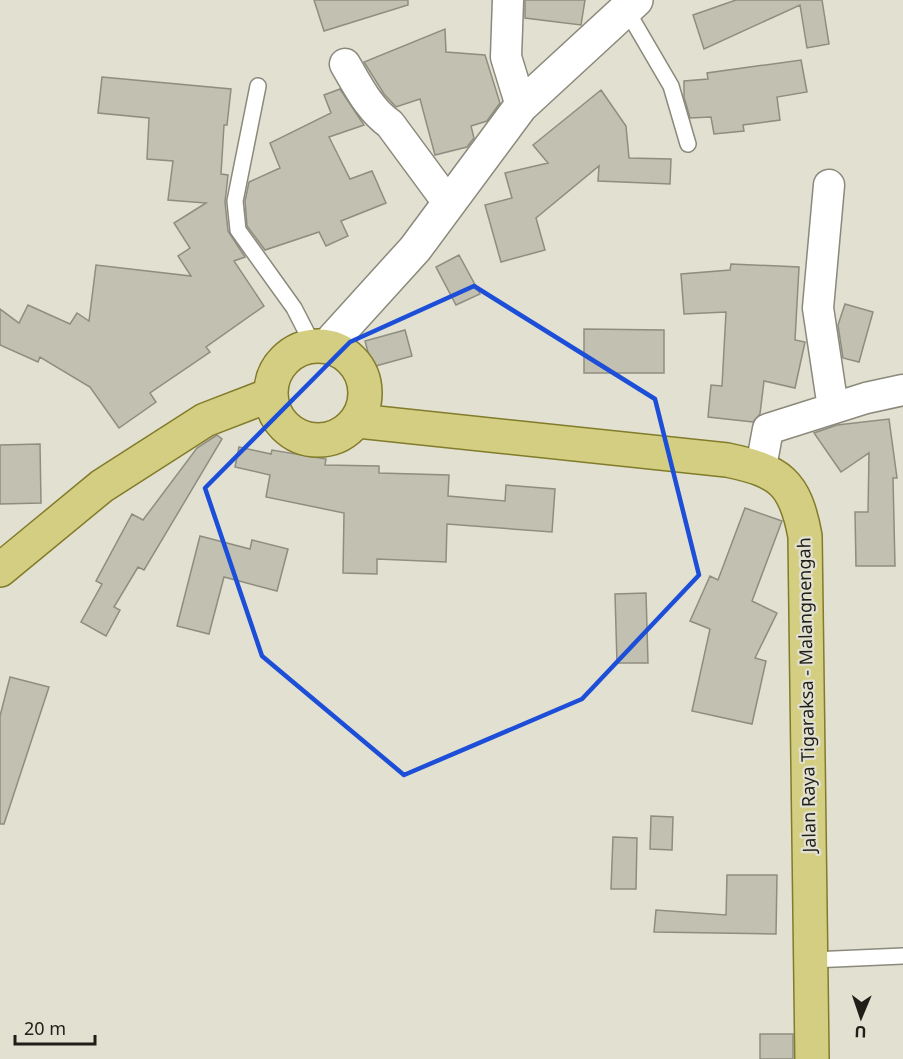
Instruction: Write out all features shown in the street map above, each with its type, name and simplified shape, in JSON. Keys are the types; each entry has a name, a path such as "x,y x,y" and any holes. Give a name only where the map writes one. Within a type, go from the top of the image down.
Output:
{"main road":[{"path":"320,346 341,351 360,370 366,396 358,421 337,436 324,440 298,436 278,420 270,395 271,382 286,357 320,346"},
{"path":"0,570 102,486 205,420 270,395"},
{"name":"Jalan Raya Tigaraksa - Malangnengah","path":"358,421 669,454 761,467 789,487 800,507 805,536 812,1059"}],"street":[{"path":"508,0 506,57 521,106"},
{"path":"320,346 415,249 521,106 631,4"},
{"path":"345,64 373,110 390,124 448,204"},
{"path":"829,185 818,308 832,408"},
{"path":"761,467 768,429 832,408 903,390"}],"lane":[{"path":"631,4 671,86 688,144"},
{"path":"258,86 235,201 238,230 320,346"},
{"path":"812,960 903,956"}],"highlighted area":[{"path":"474,286 655,399 699,575 582,699 404,775 262,656 205,488 350,342"}],"building":[{"path":"314,0 408,0 408,5 324,31"},
{"path":"525,0 585,0 581,25 525,18"},
{"path":"736,0 822,0 829,44 807,48 800,5 704,49 693,15"},
{"path":"445,29 446,52 485,55 500,103 487,121 471,126 474,138 467,147 435,155 420,99 396,107 384,94 364,62"},
{"path":"801,60 807,92 777,97 780,120 743,125 744,131 714,134 711,117 690,118 684,97 684,81 708,79 707,73"},
{"path":"102,77 231,89 227,125 224,125 221,174 228,175 225,202 228,231 245,257 234,261 264,306 206,347 210,352 150,393 156,402 119,428 90,387 40,357 38,362 0,345 0,309 19,323 28,305 70,324 77,313 89,321 96,265 191,276 178,256 190,248 174,223 206,203 168,200 173,161 147,159 149,118 98,113"},
{"path":"340,89 364,125 329,137 350,179 372,171 386,203 341,221 348,236 326,246 319,232 265,250 247,226 245,201 249,182 280,168 270,143 331,113 324,95"},
{"path":"601,90 626,126 629,158 671,159 670,184 598,181 599,166 536,218 545,250 501,262 485,205 512,198 505,173 548,163 533,145"},
{"path":"459,255 480,294 456,305 436,267"},
{"path":"731,264 799,267 795,340 805,342 795,388 764,381 760,414 753,422 708,417 711,385 722,386 726,312 684,314 681,274 730,270"},
{"path":"845,304 873,312 859,362 843,358 838,325"},
{"path":"584,329 664,330 664,373 584,373"},
{"path":"405,330 412,356 372,367 365,341"},
{"path":"889,419 897,478 893,478 895,566 856,566 855,512 868,512 869,453 841,472 814,433 837,425"},
{"path":"217,435 222,439 144,570 138,567 114,607 120,610 106,636 81,622 102,584 96,581 132,514 143,520 197,448"},
{"path":"40,444 41,503 0,504 0,445"},
{"path":"239,447 271,454 272,450 326,459 325,465 379,466 379,473 449,475 448,496 505,501 506,485 555,489 552,532 447,524 446,562 377,559 377,574 343,573 344,513 266,497 270,475 235,467"},
{"path":"745,508 782,521 752,601 777,613 755,658 766,661 752,724 692,711 710,629 690,621 710,576 718,580"},
{"path":"200,536 250,549 252,540 288,549 277,591 224,577 209,634 177,626"},
{"path":"646,593 648,663 617,663 615,594"},
{"path":"10,677 49,687 4,824 0,824 0,716"},
{"path":"651,816 673,817 672,850 650,849"},
{"path":"613,837 637,838 636,889 611,889"},
{"path":"727,875 777,875 776,934 654,932 656,910 726,915"},
{"path":"760,1034 793,1034 793,1059 760,1059"}]}
